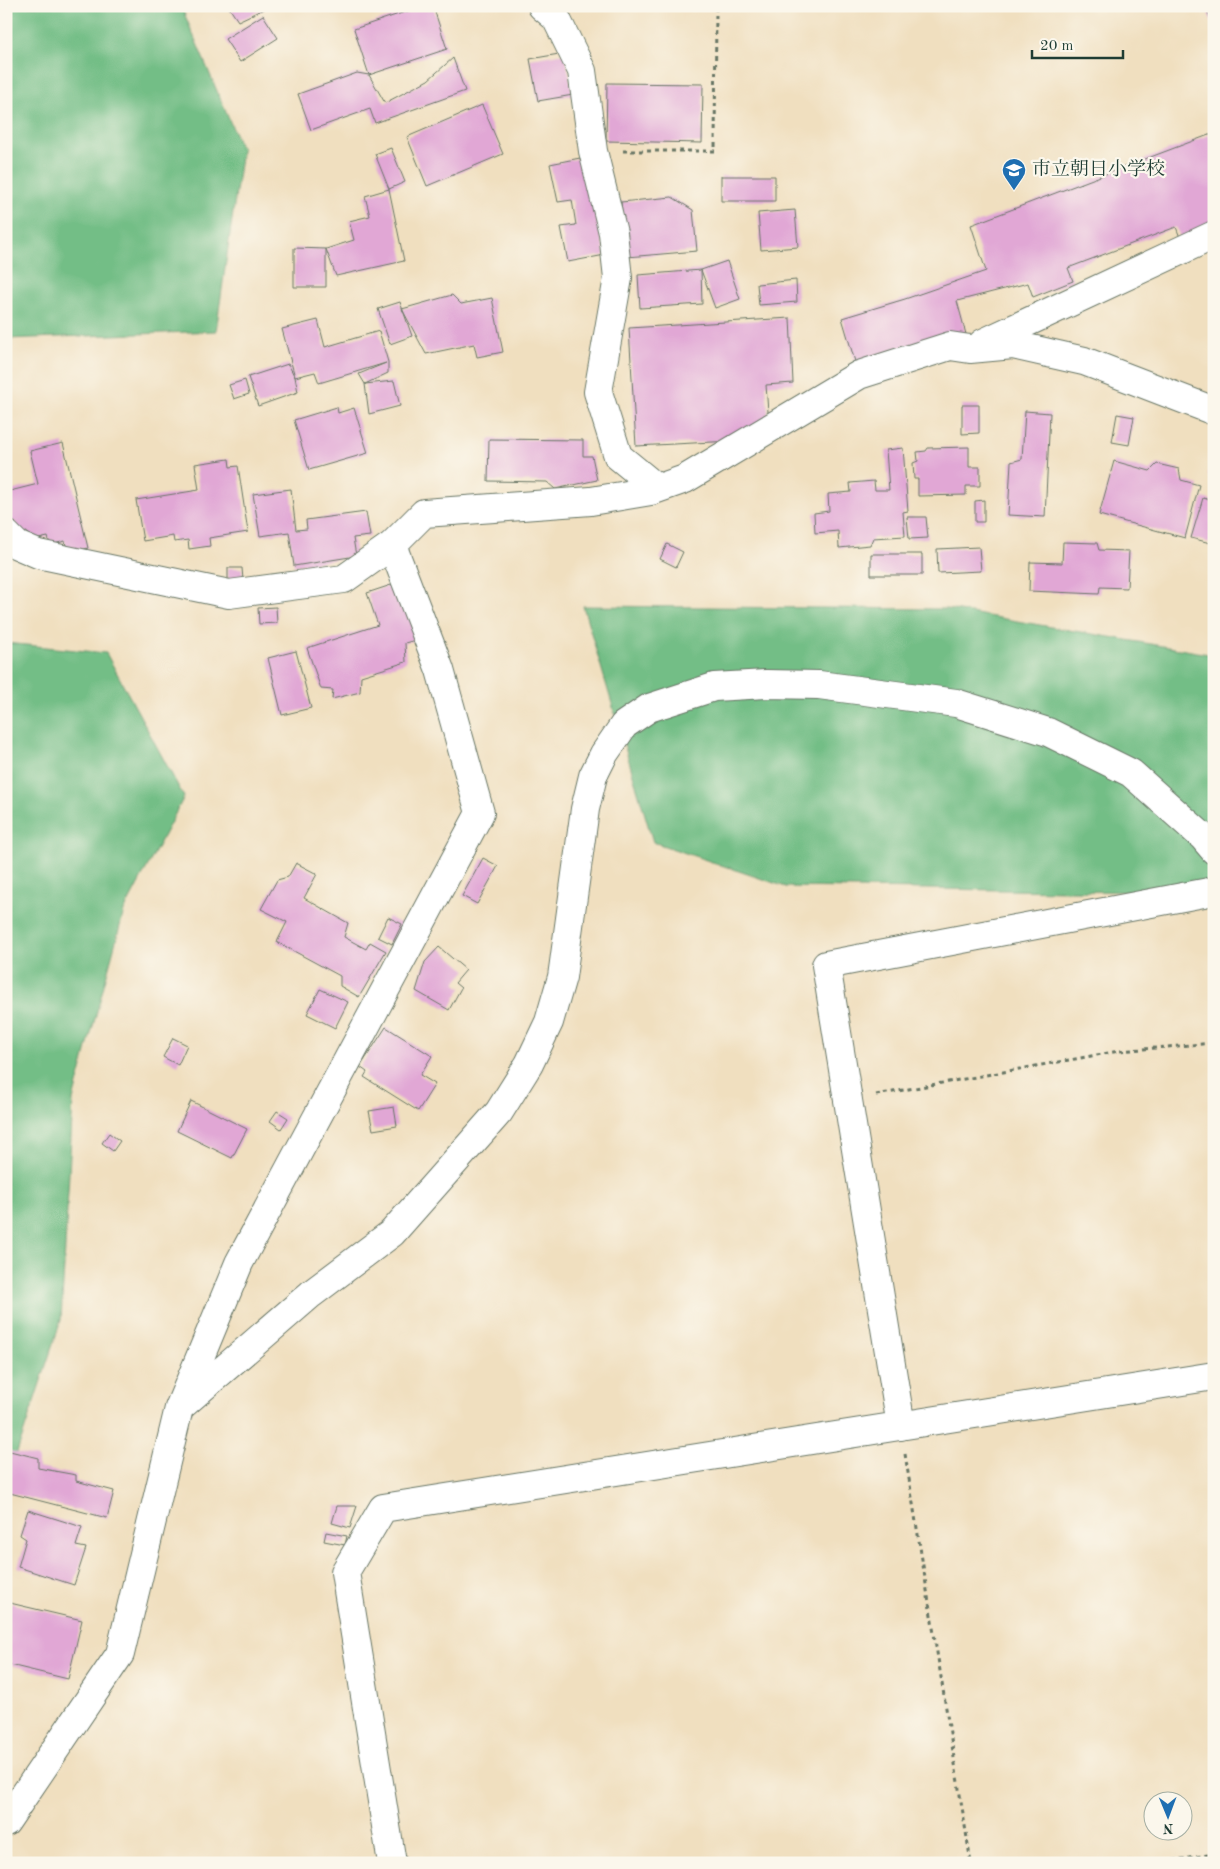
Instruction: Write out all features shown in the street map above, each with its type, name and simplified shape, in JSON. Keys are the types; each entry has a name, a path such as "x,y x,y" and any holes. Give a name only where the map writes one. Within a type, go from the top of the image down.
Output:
{"street":[{"path":"542,6 556,18 582,72 593,151 613,233 618,278 598,392 618,456 656,488"},
{"path":"970,349 1214,235"},
{"path":"10,543 38,554 229,594 344,579 392,545 424,513 591,501 651,491 685,479 858,375 950,346 970,349 1013,345 1084,361 1214,411"},
{"path":"6,1822 120,1654 179,1408 239,1263 480,813 440,670 392,545"},
{"path":"179,1408 311,1294 392,1233 500,1112 529,1064 549,1022 562,977 585,809 593,776 604,754 624,725 649,708 714,687 766,684 819,685 956,703 1048,732 1131,773 1203,837 1214,850"},
{"path":"901,1426 826,964 1214,891"},
{"path":"392,1863 346,1572 382,1508 1214,1376"}],"path":[{"path":"593,151 715,152 716,6"},
{"path":"848,1100 1119,1051 1214,1043"},
{"path":"901,1426 971,1863"},
{"path":"1156,1863 1214,1854"}],"green space":[{"path":"6,6 181,6 242,150 216,331 6,339"},
{"path":"583,606 947,609 1214,655 1214,893 786,887 653,842"},
{"path":"6,643 106,653 184,797 124,911 73,1100 61,1320 6,1486"}],"building":[{"path":"228,6 270,6 238,21"},
{"path":"423,6 433,6 447,49 369,75 354,29"},
{"path":"1205,6 1214,6 1214,26"},
{"path":"263,15 278,38 240,62 225,39"},
{"path":"565,53 573,95 538,101 530,59"},
{"path":"453,58 465,91 375,123 370,109 311,130 298,94 357,73 369,75 385,103 428,80"},
{"path":"607,83 703,84 702,143 606,141"},
{"path":"482,105 503,154 427,186 407,137"},
{"path":"1214,133 1214,212 1211,214 1214,222 1181,240 1176,227 1068,268 1073,281 1033,297 1028,283 957,301 970,349 859,375 842,318 986,271 971,225"},
{"path":"391,148 405,182 389,189 375,154"},
{"path":"585,157 605,255 568,262 561,227 576,225 572,200 558,202 550,164"},
{"path":"721,176 775,176 775,201 721,201"},
{"path":"389,189 404,261 336,276 326,249 354,240 349,221 370,216 365,196"},
{"path":"672,197 693,210 697,251 627,257 621,202"},
{"path":"795,210 798,247 761,250 758,213"},
{"path":"294,248 326,249 326,287 294,287"},
{"path":"727,261 740,299 715,308 701,270"},
{"path":"701,270 702,304 640,308 638,275"},
{"path":"796,280 797,302 759,305 757,284"},
{"path":"452,295 461,304 492,298 503,352 477,357 474,344 426,354 402,309"},
{"path":"400,302 412,336 390,344 378,309"},
{"path":"790,318 793,383 766,385 770,439 636,446 629,328"},
{"path":"318,320 325,347 379,331 388,362 388,373 365,384 359,374 386,363 319,383 315,372 295,377 282,329"},
{"path":"288,364 295,377 298,392 258,406 248,377"},
{"path":"245,380 249,394 234,399 229,385"},
{"path":"394,381 400,406 369,414 365,384"},
{"path":"962,405 979,405 979,433 962,434"},
{"path":"337,407 338,413 354,408 368,453 309,470 294,420"},
{"path":"1025,411 1050,413 1045,517 1008,515 1011,462 1022,459"},
{"path":"1117,414 1134,417 1129,445 1112,442"},
{"path":"489,439 583,440 583,456 592,456 597,480 555,489 547,482 488,481"},
{"path":"63,443 88,548 67,553 65,541 50,545 48,537 29,541 27,532 18,534 15,522 6,524 6,492 38,484 30,451"},
{"path":"969,447 969,467 980,467 980,486 966,486 966,495 918,496 918,479 914,479 913,463 918,461 917,452 926,451 928,448"},
{"path":"903,448 908,511 903,512 905,536 873,538 870,545 839,548 838,531 815,533 814,513 829,511 828,494 851,492 850,483 874,481 875,490 889,490 886,450"},
{"path":"1214,454 1214,477 1208,476"},
{"path":"229,459 230,467 238,466 248,532 209,538 210,546 189,549 188,540 174,542 173,536 143,541 136,500 199,490 195,464"},
{"path":"1114,461 1150,471 1157,464 1179,469 1181,480 1199,485 1185,538 1099,515"},
{"path":"291,489 296,530 307,529 306,520 366,512 370,536 353,538 356,556 294,566 289,532 260,536 253,494"},
{"path":"1203,498 1214,501 1214,544 1191,538"},
{"path":"984,500 984,522 975,522 975,501"},
{"path":"907,517 926,517 928,538 909,539"},
{"path":"1063,542 1097,543 1099,550 1129,551 1127,588 1100,587 1099,594 1029,591 1030,562 1062,563"},
{"path":"667,544 683,552 676,567 660,559"},
{"path":"979,547 981,571 938,573 937,549"},
{"path":"871,554 922,554 922,575 871,575"},
{"path":"228,568 242,568 243,580 228,580"},
{"path":"400,582 419,639 405,643 406,662 361,676 360,692 332,699 333,690 321,689 307,648 378,625 367,593"},
{"path":"276,607 277,623 259,624 258,608"},
{"path":"296,651 311,708 282,715 268,658"},
{"path":"483,858 498,866 477,904 462,896"},
{"path":"296,863 317,874 304,898 348,923 344,937 366,949 370,942 386,951 359,997 340,986 340,976 277,942 287,922 261,909 277,880 288,877"},
{"path":"388,917 402,924 392,944 378,937"},
{"path":"439,947 466,970 455,983 461,988 449,1010 416,991 425,962"},
{"path":"320,989 348,1002 335,1028 307,1014"},
{"path":"386,1027 432,1056 420,1075 435,1084 418,1111 364,1077 367,1072 360,1067"},
{"path":"173,1038 187,1045 178,1065 163,1057"},
{"path":"191,1101 247,1129 232,1158 177,1131"},
{"path":"394,1107 397,1126 373,1130 369,1111"},
{"path":"277,1111 288,1118 281,1129 270,1121"},
{"path":"109,1133 120,1141 113,1151 102,1143"},
{"path":"6,1450 38,1458 38,1468 76,1475 76,1481 114,1491 107,1518 6,1492"},
{"path":"337,1506 357,1506 350,1528 332,1523"},
{"path":"28,1510 82,1527 76,1546 86,1548 74,1585 18,1567 26,1539 20,1535"},
{"path":"326,1532 347,1536 345,1545 324,1541"},
{"path":"10,1603 82,1620 68,1679 6,1664 6,1620"}],"place":[{"name":"市立朝日小学校","path":"1014,191"}]}
